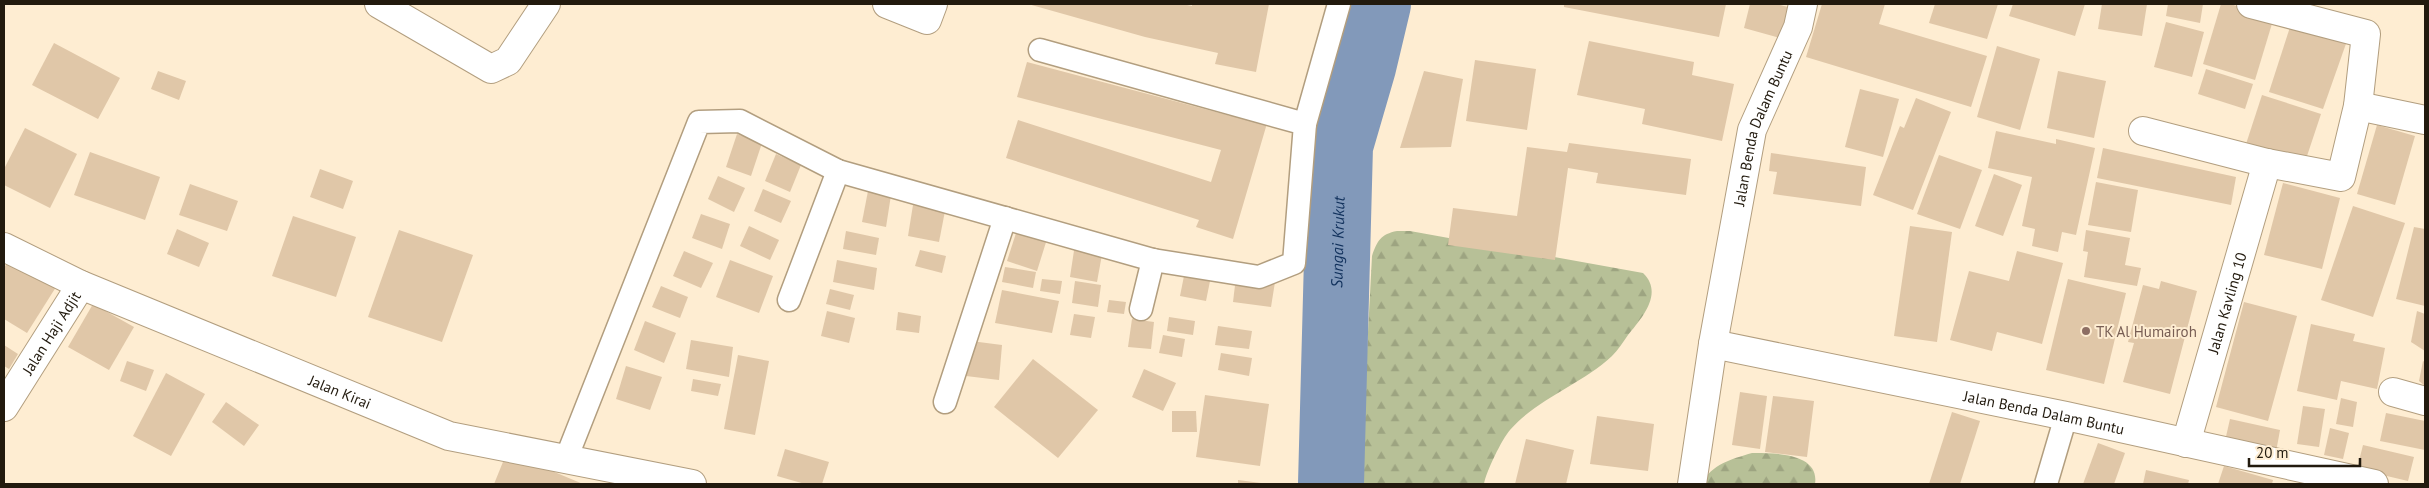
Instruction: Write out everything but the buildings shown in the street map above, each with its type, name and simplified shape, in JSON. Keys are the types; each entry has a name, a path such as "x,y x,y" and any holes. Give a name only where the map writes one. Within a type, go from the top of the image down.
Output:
{"street":[{"path":"378,4 491,68 508,61 546,4"},
{"path":"887,4 927,20 933,4"},
{"name":"Jalan Benda Dalam Buntu","path":"1692,484 1713,344 1752,130 1798,26 1803,4"},
{"path":"2143,131 2267,163 2341,177 2358,106 2366,34 2252,4"},
{"path":"2358,106 2425,120"},
{"name":"Jalan Kavling 10","path":"2186,443 2267,163"},
{"name":"Jalan Kirai","path":"4,248 81,285 449,436 692,484"},
{"name":"Jalan Haji Adjit","path":"4,407 81,285"},
{"name":"Jalan Benda Dalam Buntu","path":"1713,344 2066,416 2374,484"},
{"path":"2393,392 2425,401"}],"lane":[{"path":"566,458 581,415 699,122 740,121 838,171 1153,260 1259,277 1294,263 1304,124 1339,4"},
{"path":"1040,50 1304,124"},
{"path":"789,300 838,171"},
{"path":"945,402 1005,218"},
{"path":"1141,309 1153,260"},
{"path":"2046,484 2066,416"}],"green space":[{"path":"1397,231 1410,231 1643,273 1649,281 1651,297 1649,305 1612,356 1587,375 1533,409 1510,430 1495,456 1484,484 1360,484 1372,256 1383,236"},
{"path":"1752,453 1782,454 1803,460 1815,473 1815,484 1702,484 1711,472 1723,463"}],"waterway":[{"name":"Sungai Krukut","path":"1331,484 1340,146 1363,67 1378,4"}],"place":[{"name":"TK Al Humairoh","path":"2086,331"}]}
